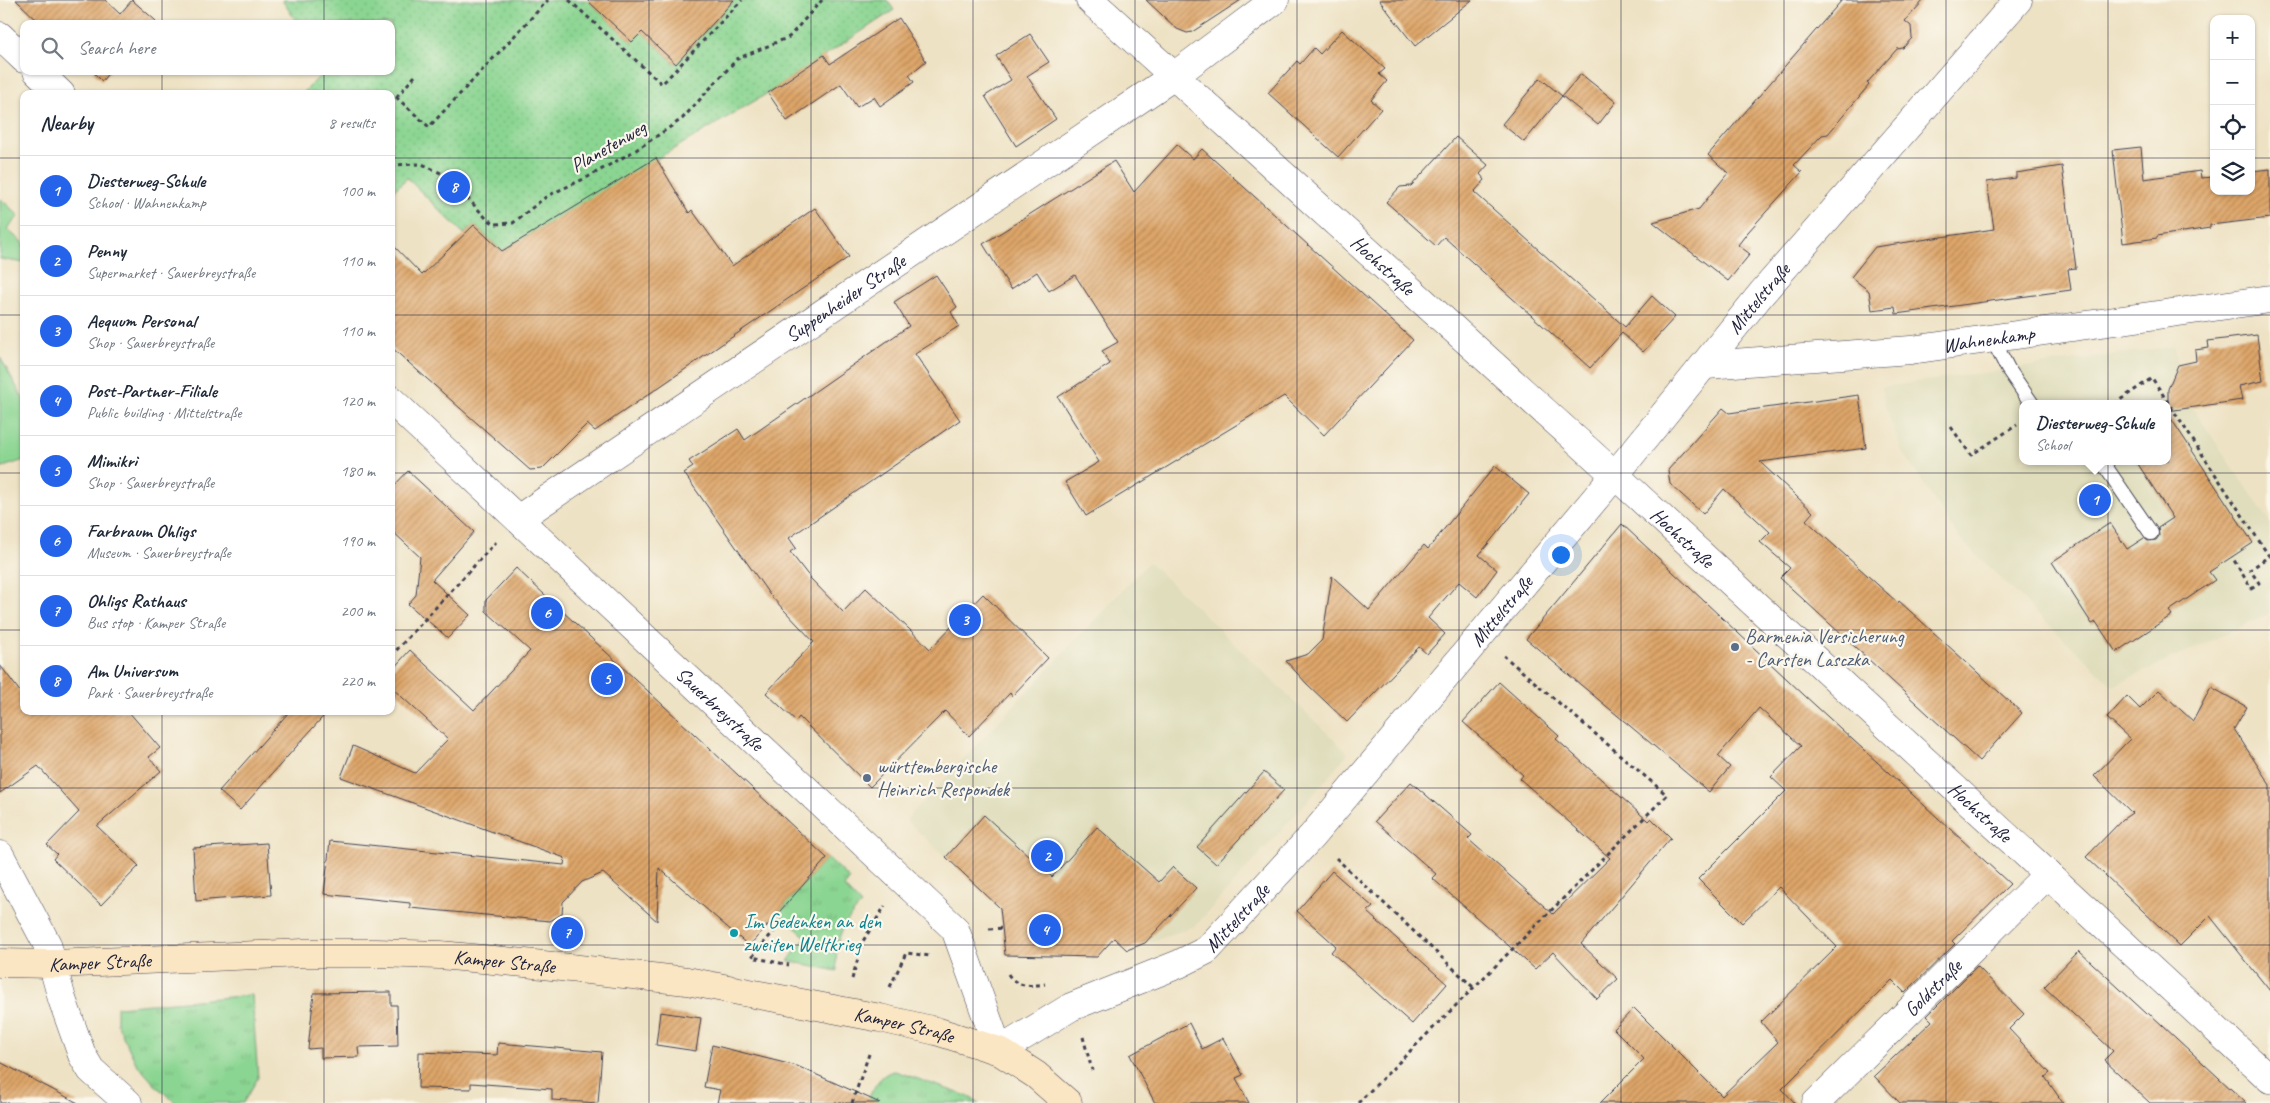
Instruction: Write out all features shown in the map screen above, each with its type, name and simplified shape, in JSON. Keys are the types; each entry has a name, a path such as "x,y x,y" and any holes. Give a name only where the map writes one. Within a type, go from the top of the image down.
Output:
{"main road":[{"name":"Kamper Straße","path":"0,963 54,964 303,953 376,952 525,962 687,981 807,1003 926,1029 999,1051 1036,1075 1068,1103"}],"street":[{"name":"Hochstraße","path":"1090,0 1615,475 2270,1079"},
{"name":"Suppenheider Straße","path":"518,519 1174,76 1275,0"},
{"name":"Mittelstraße","path":"999,1051 1071,1007 1179,964 1207,950 1312,836 1706,366 1762,293 2018,0"},
{"path":"0,36 20,54"},
{"path":"41,75 57,90"},
{"name":"Wahnenkamp","path":"1706,366 1806,356 1911,350 2270,299"},
{"name":"Sauerbreystraße","path":"395,404 955,929 999,1051"},
{"path":"0,855 47,944 62,999 82,1055 91,1070 128,1103"},
{"name":"Goldstraße","path":"1816,1103 2048,874"}],"lane":[{"path":"1992,338 2008,369 2029,400"},
{"path":"2103,465 2151,534"}],"path":[{"path":"415,76 396,97 428,128 548,0"},
{"path":"569,0 662,84 742,0"},
{"name":"Planetenweg","path":"395,165 422,164 439,172 447,176 487,219 495,224 513,223 547,196 618,161 682,119 737,59 789,37 822,0"},
{"path":"2120,400 2152,378 2166,400"},
{"path":"2171,407 2269,556 2250,570 2259,583 2251,588 2232,557"},
{"path":"1951,427 1971,455 2019,424"},
{"path":"395,652 518,519"},
{"path":"1358,1103 1667,795 1480,636"},
{"path":"1312,836 1474,988"},
{"path":"852,979 868,930 903,882"},
{"path":"752,957 780,924 773,918"},
{"path":"990,937 986,929 1003,928"},
{"path":"892,988 906,953 930,956 937,954"},
{"path":"1004,969 1012,981 1026,986 1050,984"},
{"path":"1081,1029 1092,1070"},
{"path":"852,1103 869,1054"}],"shaded area":[{"path":"2175,346 2183,394 2270,522 2270,613 2113,686 1959,538 1901,449 1885,405 1882,387"},
{"path":"1149,562 1348,753 1320,787 1195,926 1127,950 1114,938 1093,961 1072,942 1062,953 1042,956 1005,955 1000,908 906,820"}],"green space":[{"path":"282,0 587,0 632,42 642,32 676,64 734,0 887,0 894,10 768,93 502,251 474,225 464,234 407,178 395,189 395,90 306,90 321,75 395,75 395,20 295,20"},
{"path":"0,198 19,216 7,229 20,240 20,262 0,259"},
{"path":"0,357 20,393 20,461 0,468"},
{"path":"827,858 850,879 844,887 861,905 848,919 840,935 836,961 837,971 788,961 806,937 778,913"},
{"path":"252,995 258,1078 243,1103 176,1103 156,1086 136,1063 117,1024 117,1007"},
{"path":"895,1071 967,1096 979,1103 866,1103 881,1079 889,1072"}],"building":[{"path":"16,0 105,0 120,14 132,0 155,20 37,20"},
{"path":"587,0 734,0 676,64 642,32 632,42"},
{"path":"1146,0 1241,0 1192,32 1187,33 1177,29"},
{"path":"1379,0 1472,0 1415,46"},
{"path":"1842,0 1924,0 1905,21 1911,26 1912,38 1903,48 1897,49 1867,83 1869,85 1828,134 1822,135 1794,165 1802,172 1738,245 1750,254 1728,281 1653,222 1699,209 1728,173 1708,155"},
{"path":"899,18 926,61 909,75 914,82 880,106 874,97 857,107 841,84 787,121 768,93 824,55 830,64"},
{"path":"1342,30 1385,69 1379,74 1387,81 1371,100 1381,109 1338,157 1268,93 1297,61 1300,64 1314,48 1320,54"},
{"path":"1030,34 1049,62 1027,76 1056,119 1016,146 985,96 1011,80 996,56"},
{"path":"1581,74 1616,102 1598,125 1562,96"},
{"path":"96,75 107,75 102,81"},
{"path":"1540,78 1562,96 1524,142 1502,124"},
{"path":"1456,137 1488,165 1480,174 1485,180 1474,192 1625,327 1652,296 1675,317 1643,352 1622,333 1590,368 1444,237 1436,246 1386,202 1400,187 1411,186"},
{"path":"1177,145 1193,159 1202,149 1413,340 1324,435 1284,396 1086,516 1065,482 1099,462 1058,397 1110,364 1102,351 1118,342 1075,275 1049,291 1037,272 1011,289 983,244 1114,161 1134,192"},
{"path":"2141,147 2144,179 2200,171 2201,178 2210,177 2210,195 2255,195 2255,171 2270,169 2270,218 2210,225 2210,228 2123,243 2113,150"},
{"path":"656,158 689,213 692,210 732,266 815,208 849,257 595,431 587,424 542,469 530,470 395,351 395,247 422,275 474,225 502,251"},
{"path":"2062,166 2076,268 2068,269 2071,290 1896,314 1895,307 1872,310 1869,291 1851,277 1875,247 1994,229 1987,182 2016,178 2016,173"},
{"path":"936,275 957,307 951,312 959,326 915,354 960,420 789,538 796,548 790,552 811,579 843,612 866,588 930,649 983,594 1048,658 1012,696 1010,693 969,736 945,711 870,787 799,717 796,721 766,693 814,642 769,594 684,473 693,467 689,461 738,429 745,440 909,326 894,302"},
{"path":"2257,335 2263,381 2239,386 2242,400 2171,411 2171,400 2168,400 2168,389 2178,365 2196,361 2195,350 2209,348 2208,341"},
{"path":"1859,395 1866,448 1760,462 1813,512 1806,520 1898,603 1899,601 2022,713 1979,761 1780,578 1790,568 1760,542 1770,532 1724,489 1703,514 1670,484 1668,470 1723,408 1729,413"},
{"path":"2171,419 2253,543 2209,572 2215,580 2169,611 2172,615 2116,652 2096,622 2092,624 2052,562 2110,523 2127,549 2144,538 2148,541 2156,540 2159,536 2158,528 2173,518 2139,465 2171,465"},
{"path":"1495,466 1529,494 1479,555 1497,570 1477,597 1459,582 1428,618 1445,634 1427,654 1419,647 1347,722 1286,661 1308,654 1322,640 1332,576 1369,610 1424,545 1428,549"},
{"path":"408,471 474,532 432,580 470,615 448,638 408,604 416,595 420,557 395,534 395,485"},
{"path":"1622,524 1804,695 2010,884 1952,941 1955,944 1905,993 1892,980 1782,1089 1795,1103 1600,1103 1644,1059 1614,1029 1634,1008 1722,1096 1778,1042 1761,1022 1837,947 1779,887 1742,923 1698,879 1786,791 1771,777 1801,746 1759,708 1718,756 1730,767 1709,792 1526,639"},
{"path":"516,568 827,858 749,946 659,868 657,921 603,873 582,882 563,902 562,914 550,921 410,908 410,903 324,894 330,841 564,865 565,858 341,777 353,746 415,773 448,739 395,691 395,667 410,650 474,710 530,651 486,611 486,600"},
{"path":"0,665 20,692 20,715 131,715 160,748 149,757 161,771 97,826 139,866 101,905 53,859 57,854 47,845 79,812 38,766 0,793"},
{"path":"1499,682 1559,736 1556,739 1648,821 1651,818 1671,838 1581,944 1618,979 1597,999 1553,952 1535,969 1432,878 1436,874 1375,821 1411,782 1472,835 1468,839 1553,914 1610,858 1520,779 1523,775 1463,722"},
{"path":"2211,687 2247,707 2234,729 2270,785 2270,991 2210,916 2180,946 2086,857 2123,819 2132,813 2094,776 2130,739 2107,718 2127,696 2140,709 2159,690 2193,721"},
{"path":"286,715 324,715 240,810 219,791"},
{"path":"1264,772 1284,790 1216,864 1197,847"},
{"path":"984,815 1052,877 1097,827 1159,882 1173,867 1196,888 1145,943 1127,950 1114,938 1097,957 1005,955 1000,908 946,857"},
{"path":"267,843 271,895 196,901 193,848"},
{"path":"1332,871 1373,907 1367,912 1447,984 1412,1024 1331,952 1336,946 1297,911"},
{"path":"2079,951 2246,1103 2150,1103 2104,1060 2113,1051 2044,987"},
{"path":"1977,966 2024,1014 2009,1029 2050,1073 2045,1077 2063,1103 1900,1103 1874,1076 1932,1021 1927,1016"},
{"path":"391,992 391,1005 397,1005 398,1046 358,1047 359,1057 321,1058 321,1048 308,1049 314,993"},
{"path":"660,1012 701,1018 696,1051 656,1045"},
{"path":"1189,1023 1202,1049 1223,1038 1243,1075 1236,1078 1249,1103 1155,1103 1130,1055"},
{"path":"498,1043 602,1052 598,1103 552,1100 552,1089 471,1083 471,1089 418,1088 419,1052 497,1055"},
{"path":"712,1045 797,1066 880,1103 717,1103 720,1090 704,1087"},
{"path":"0,1062 78,1103 0,1103"}],"place":[{"name":"Am Universum","path":"454,187"},
{"name":"Diesterweg-Schule","path":"2095,500"},
{"name":"Farbraum Ohligs","path":"547,613"},
{"name":"Aequum Personal","path":"965,620"},
{"name":"Barmenia Versicherung - Carsten Lasczka","path":"1735,647"},
{"name":"Mimikri","path":"607,679"},
{"name":"württembergische Heinrich Respondek","path":"867,778"},
{"name":"Penny","path":"1047,856"},
{"name":"Post-Partner-Filiale","path":"1045,930"},
{"name":"Ohligs Rathaus","path":"567,933"},
{"name":"Im Gedenken an den zweiten Weltkrieg","path":"734,933"}]}
